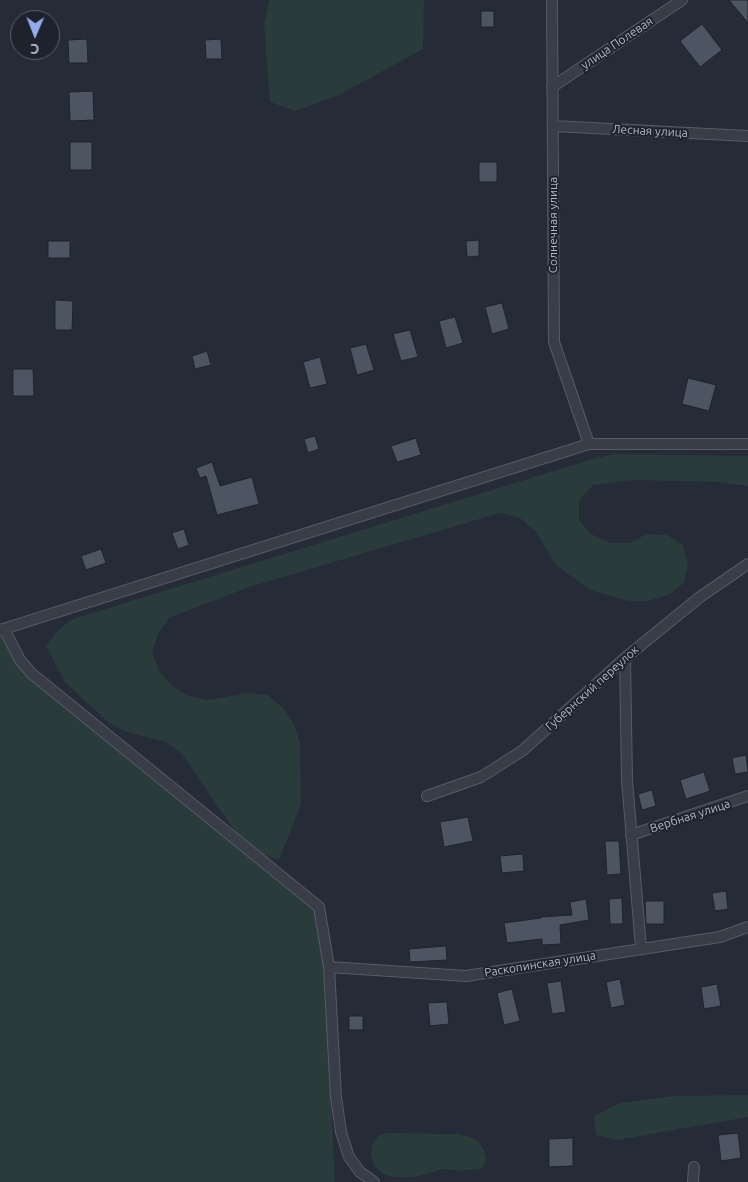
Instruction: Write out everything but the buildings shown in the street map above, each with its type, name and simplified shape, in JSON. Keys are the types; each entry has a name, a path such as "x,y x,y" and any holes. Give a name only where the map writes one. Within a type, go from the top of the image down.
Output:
{"street":[{"name":"Солнечная улица","path":"552,0 554,342 589,444"},
{"name":"улица Полевая","path":"552,87 682,0"},
{"name":"Лесная улица","path":"553,126 748,136"},
{"path":"374,1182 360,1172 349,1156 341,1132 336,1096 329,967 319,907 32,674 20,660 2,629 589,444 748,444"},
{"name":"Губернский переулок","path":"427,796 481,777 522,751 625,658 700,597 748,564"},
{"path":"625,658 627,780 641,948"},
{"name":"Вербная улица","path":"631,835 748,796"},
{"name":"Раскопинская улица","path":"329,967 466,976 720,937 748,927"},
{"path":"693,1182 694,1167"}],"shaded area":[{"path":"269,0 424,0 423,49 339,95 295,111 270,102 264,25"},
{"path":"615,454 748,456 748,486 719,482 633,480 593,485 579,500 579,520 591,534 610,543 629,543 647,534 667,535 683,545 688,565 684,583 668,595 648,601 628,601 590,590 557,566 535,531 520,518 500,513 249,587 169,618 158,634 152,653 160,672 172,686 188,696 208,700 247,693 268,695 283,708 294,724 300,743 301,804 279,860 254,851 239,837 182,754 166,742 127,732 108,722 65,682 46,646 58,630 73,619 596,458"},
{"path":"0,630 31,674 319,907 323,937 335,1182 0,1182"},
{"path":"748,1095 748,1117 617,1140 596,1135 594,1116 620,1103 673,1096"},
{"path":"387,1133 458,1134 469,1137 478,1141 484,1150 486,1160 482,1169 461,1171 444,1169 415,1177 393,1177 382,1173 374,1165 371,1155 372,1145 378,1136"}]}
